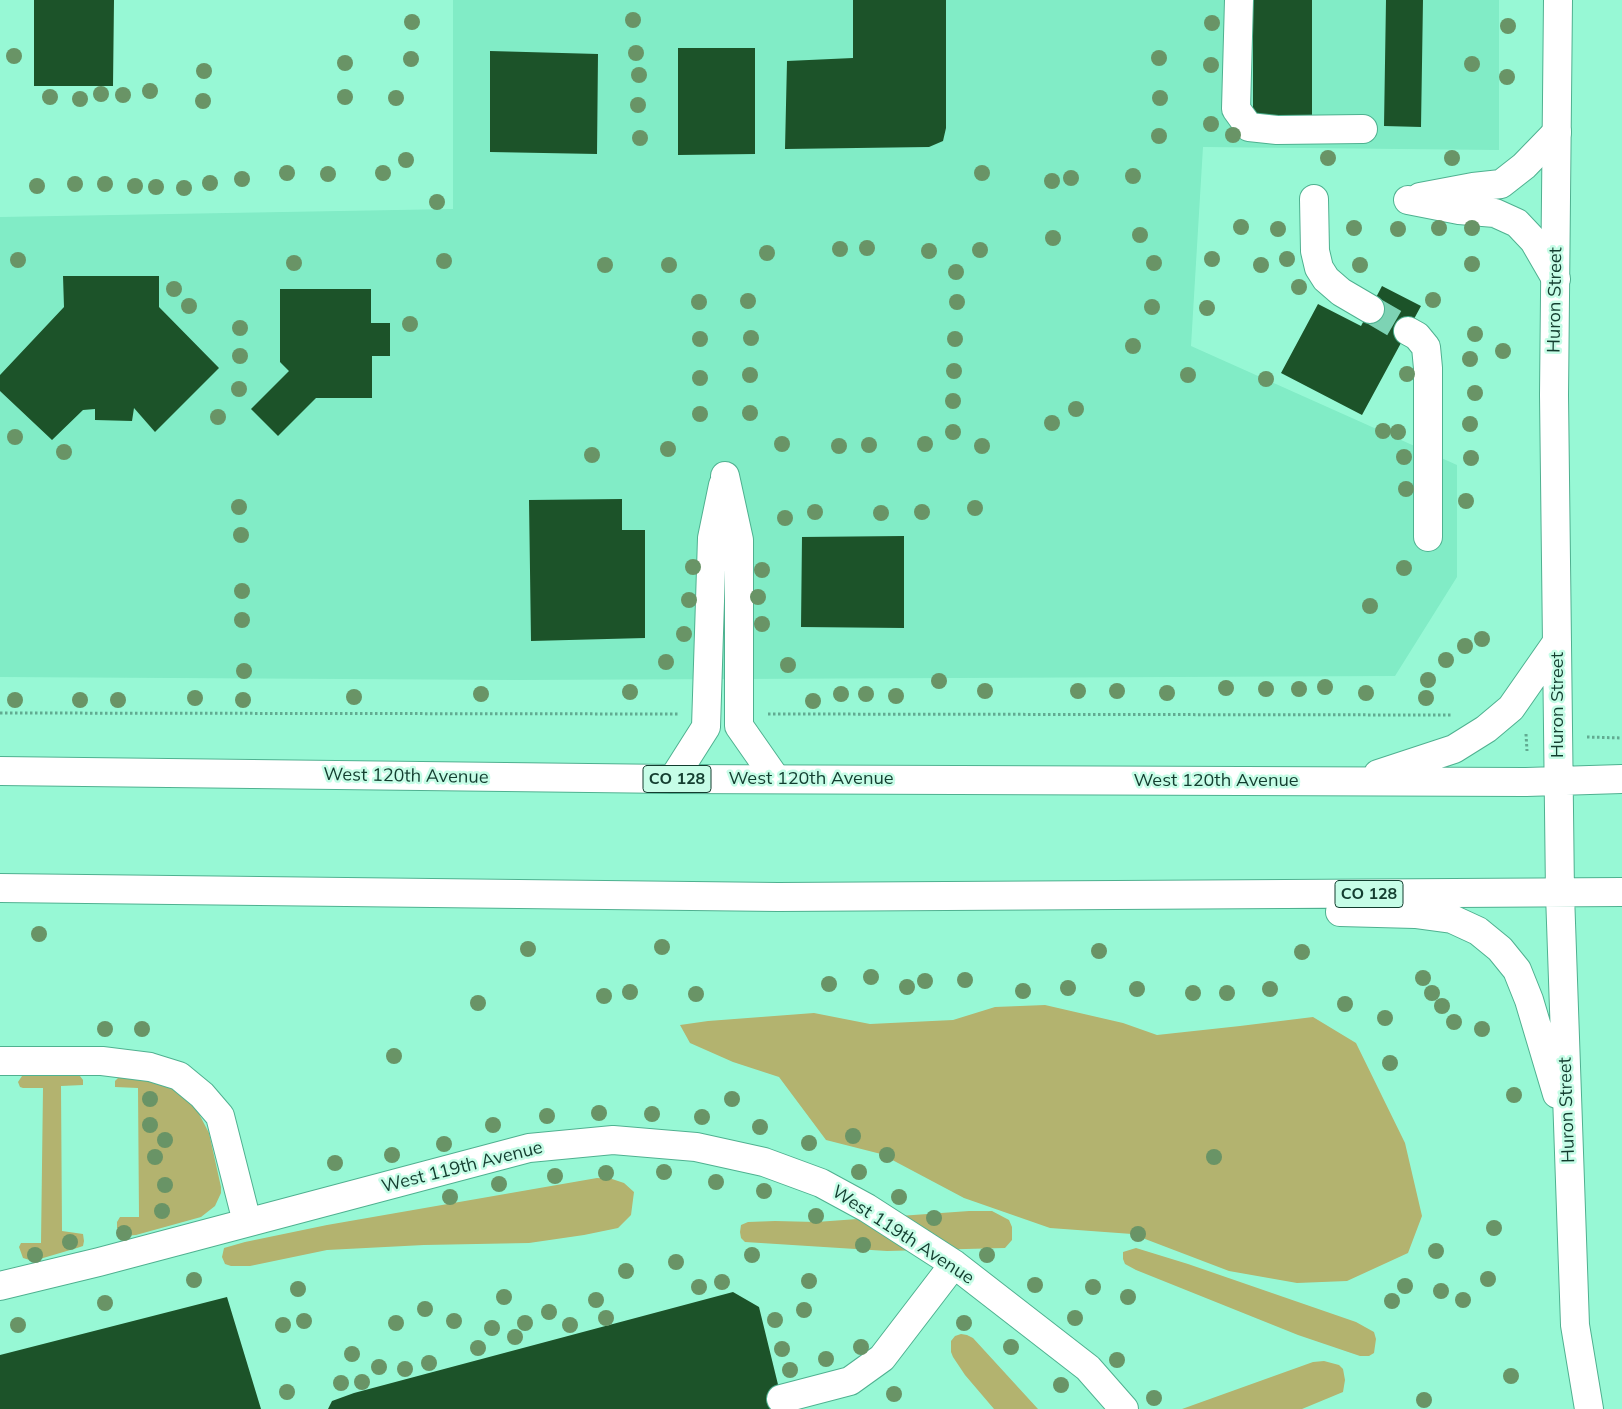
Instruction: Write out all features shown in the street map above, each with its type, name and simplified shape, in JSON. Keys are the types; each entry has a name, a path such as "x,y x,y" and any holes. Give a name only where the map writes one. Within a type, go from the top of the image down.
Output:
{"main road":[{"path":"1239,0 1236,109 1249,127 1277,130 1363,129"},
{"name":"Huron Street","path":"1558,0 1554,396 1560,894 1575,1325 1589,1409"},
{"path":"1556,279 1534,241 1517,223 1495,213 1459,210 1408,200 1473,187 1501,184 1524,166 1557,132"},
{"path":"1314,199 1315,251 1319,268 1326,279 1341,292 1370,309"},
{"path":"1408,331 1417,336 1426,347 1428,368 1428,537"},
{"path":"673,779 706,727 712,538 725,476 739,540 739,726 776,779"},
{"path":"1355,782 1454,749 1486,730 1510,708 1557,642"},
{"name":"West 120th Avenue","path":"0,771 673,779 1355,782 1622,779"},
{"name":"CO 128","path":"0,888 778,897 1560,894 1622,892"},
{"path":"1179,894 1320,912 1415,914 1452,919 1478,931 1500,949 1517,970 1529,1000 1568,1131"},
{"path":"0,1061 102,1061 150,1067 178,1076 202,1095 220,1116 247,1222"},
{"name":"West 119th Avenue","path":"0,1286 99,1262 529,1148 613,1140 696,1147 764,1162 821,1183 867,1208 954,1264 1088,1368 1124,1409"},
{"path":"781,1399 850,1381 882,1358 954,1264"}],"path":[{"path":"1526,733 1527,751"}],"shaded area":[{"path":"453,0 1499,0 1499,150 1203,147 1191,346 1457,465 1457,577 1395,676 516,680 0,677 0,217 453,209"},
{"path":"1045,1005 1123,1023 1157,1035 1313,1017 1356,1043 1405,1143 1422,1216 1408,1253 1347,1281 1297,1283 1229,1271 1132,1234 1050,1228 964,1198 881,1154 826,1140 779,1077 733,1062 690,1043 680,1025 814,1013 870,1024 953,1020 995,1007"},
{"path":"32,1074 80,1076 83,1080 83,1085 61,1086 62,1231 83,1234 84,1241 83,1246 33,1261 23,1258 19,1247 21,1243 41,1243 43,1088 23,1088 20,1087 18,1082 22,1076"},
{"path":"126,1075 163,1083 179,1092 197,1110 209,1133 221,1193 215,1206 201,1217 136,1235 124,1236 117,1228 117,1222 120,1217 139,1217 138,1088 115,1087 115,1081 119,1077"},
{"path":"597,1178 612,1179 624,1183 634,1192 631,1215 618,1228 529,1243 424,1245 327,1250 250,1266 231,1266 225,1264 222,1257 224,1248 245,1242 327,1225"},
{"path":"992,1211 1009,1220 1012,1227 1012,1240 1005,1248 887,1251 745,1242 741,1238 740,1232 741,1225 748,1222 816,1222"},
{"path":"1136,1248 1356,1322 1374,1332 1376,1339 1374,1353 1369,1356 1360,1356 1298,1335 1136,1270 1125,1264 1123,1252"},
{"path":"961,1334 973,1338 1038,1409 994,1409 965,1375 953,1357 951,1341 955,1336"},
{"path":"1324,1361 1339,1365 1343,1369 1345,1380 1343,1392 1302,1409 1182,1409 1313,1362"}],"building":[{"path":"34,0 114,0 113,86 34,86"},
{"path":"853,0 946,0 946,128 943,141 929,147 785,149 787,61 853,58"},
{"path":"1253,0 1312,0 1312,116 1253,116"},
{"path":"1386,0 1423,0 1421,127 1384,126"},
{"path":"678,48 755,48 755,154 678,155"},
{"path":"490,51 598,54 597,154 490,152"},
{"path":"63,276 159,276 159,307 219,368 155,432 134,408 132,421 95,420 95,409 83,410 52,440 0,391 0,375 64,307"},
{"path":"1382,286 1421,306 1362,415 1281,373 1318,304 1361,326"},
{"path":"280,289 371,289 371,323 390,323 390,356 372,356 372,398 316,398 278,436 251,409 289,371 280,362"},
{"path":"622,499 622,530 645,530 645,638 531,641 529,500"},
{"path":"904,536 904,628 801,627 802,537"},
{"path":"733,1292 759,1307 784,1409 328,1409 332,1401 354,1393"},
{"path":"227,1297 261,1409 0,1409 0,1355"}],"tunnel":[{"path":"1370,309 1408,331"}]}
